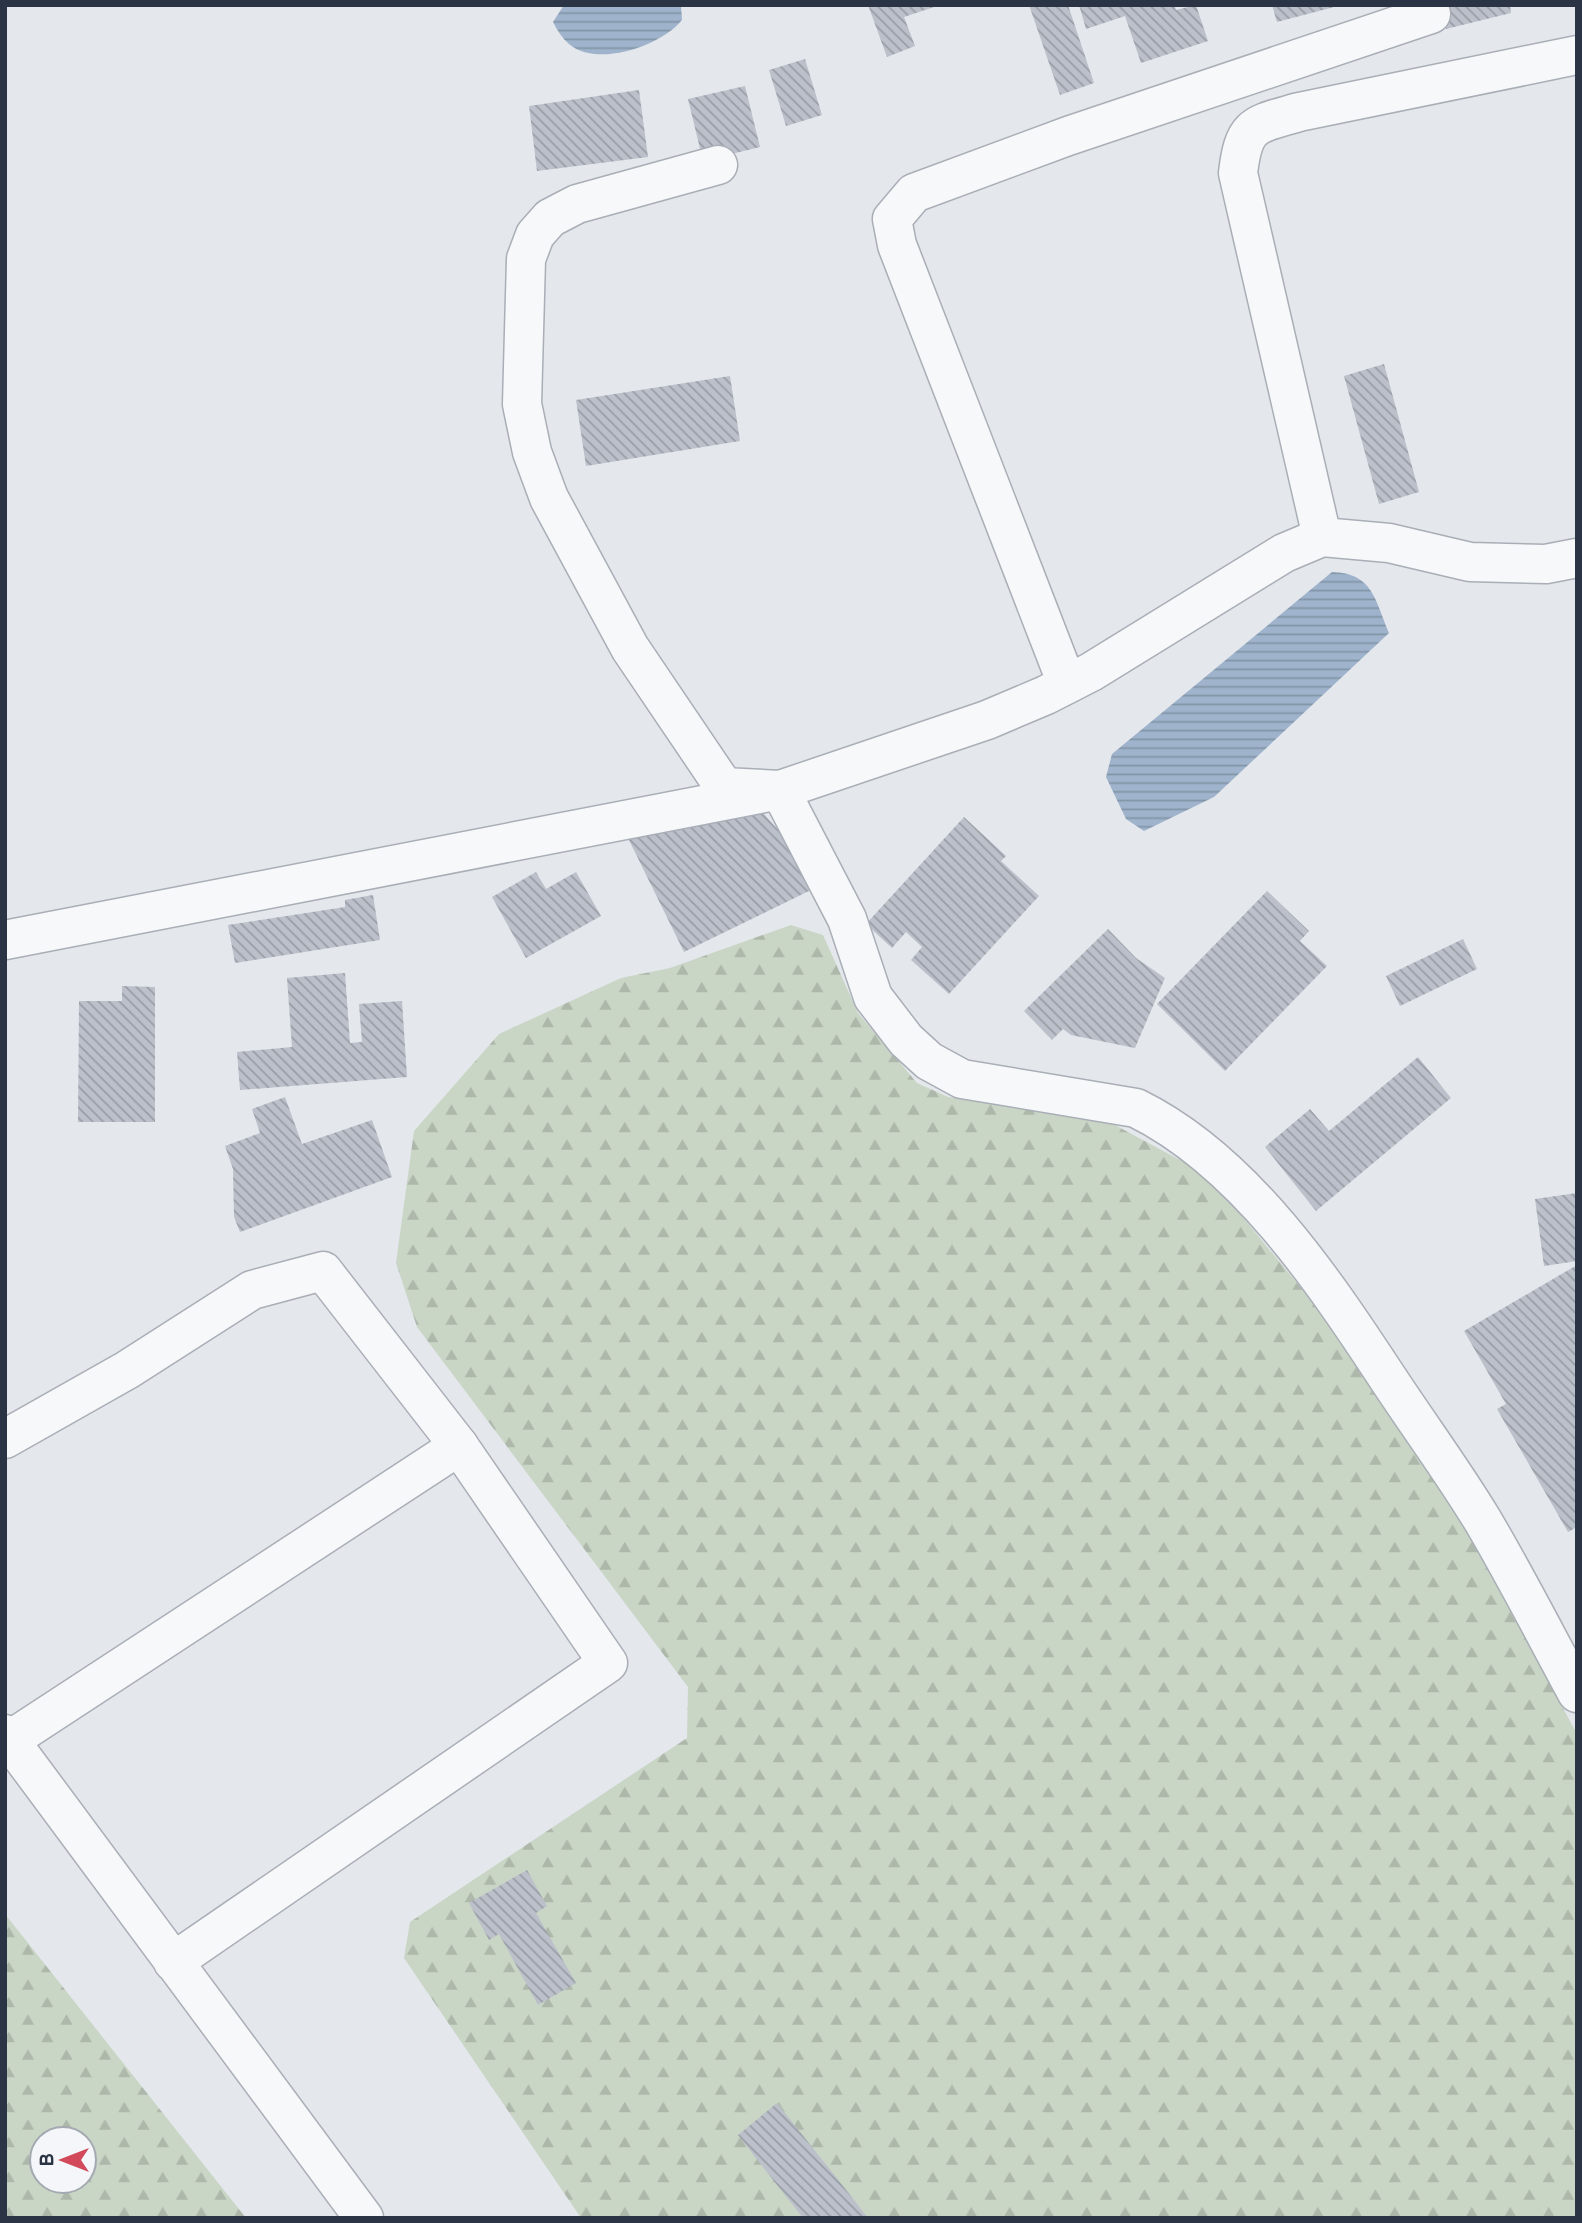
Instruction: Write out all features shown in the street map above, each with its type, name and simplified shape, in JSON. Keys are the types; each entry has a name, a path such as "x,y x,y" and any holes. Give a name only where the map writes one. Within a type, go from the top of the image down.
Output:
{"street":[{"path":"1067,684 897,245 892,219 914,193 1069,136 1431,14"},
{"path":"1322,537 1238,173 1242,144 1257,124 1299,112 1577,55"},
{"path":"718,165 577,204 550,218 535,235 526,259 522,404 532,452 549,498 630,648 724,787 780,790"},
{"path":"5,940 780,790 987,720 1067,684 1284,553 1322,537 1389,543 1482,563 1546,564 1577,558"},
{"path":"780,790 847,919 873,997 906,1040 929,1061 962,1079 1136,1108 1162,1120 1217,1161 1278,1228 1352,1324 1483,1521 1577,1693"},
{"path":"5,1439 127,1370 252,1290 323,1271 459,1446 608,1664 173,1962"},
{"path":"364,2218 8,1737 459,1446"}],"green space":[{"path":"791,925 823,935 858,1013 917,1083 948,1097 1032,1105 1100,1117 1208,1175 1339,1334 1466,1530 1577,1734 1577,2218 581,2218 404,1958 410,1922 687,1738 688,1687 417,1327 396,1263 414,1131 499,1034 621,978 670,968"},
{"path":"5,1914 246,2218 5,2218"}],"water":[{"path":"564,5 681,5 682,20 659,38 644,45 612,54 596,54 581,51 569,44 558,31 553,22"},
{"path":"1332,572 1356,577 1371,590 1389,633 1214,797 1144,831 1126,819 1106,777 1112,754"}],"building":[{"path":"868,5 937,6 904,17 915,46 887,57"},
{"path":"1029,5 1068,5 1094,83 1060,95"},
{"path":"1079,5 1174,5 1176,10 1196,5 1208,41 1141,63 1125,16 1086,29"},
{"path":"1272,5 1338,5 1338,6 1277,22"},
{"path":"1440,5 1510,5 1511,13 1446,29"},
{"path":"805,59 822,115 786,126 769,70"},
{"path":"745,86 760,147 703,161 688,99"},
{"path":"639,90 648,157 537,171 529,106"},
{"path":"1384,364 1419,492 1379,504 1344,376"},
{"path":"730,376 740,441 586,466 576,400"},
{"path":"732,804 762,812 792,845 813,889 684,952 627,836 673,813 680,829"},
{"path":"964,817 1006,856 1001,861 1039,896 949,994 911,960 922,947 906,932 892,948 866,924"},
{"path":"536,872 546,889 576,872 601,916 526,958 492,897"},
{"path":"1267,891 1309,931 1300,941 1327,966 1225,1071 1157,1004"},
{"path":"373,895 380,940 235,963 228,925 345,907 345,900"},
{"path":"1108,929 1136,958 1165,978 1135,1048 1071,1035 1063,1029 1052,1040 1024,1011"},
{"path":"1463,939 1477,969 1400,1006 1386,976"},
{"path":"345,973 350,1043 362,1042 359,1004 402,1001 407,1077 240,1090 237,1052 292,1047 287,978"},
{"path":"122,986 155,987 155,1122 78,1122 79,1001 122,1001"},
{"path":"1418,1057 1451,1098 1316,1211 1265,1147 1310,1109 1329,1131"},
{"path":"285,1097 302,1144 372,1120 392,1177 240,1232 234,1217 233,1169 225,1146 260,1133 252,1109"},
{"path":"1577,1193 1577,1261 1544,1266 1535,1199"},
{"path":"1577,1265 1577,1527 1568,1532 1497,1409 1506,1404 1464,1331"},
{"path":"527,1870 547,1906 536,1913 576,1983 538,2005 499,1934 489,1940 469,1903"},
{"path":"777,2103 868,2218 803,2218 738,2135"}]}
